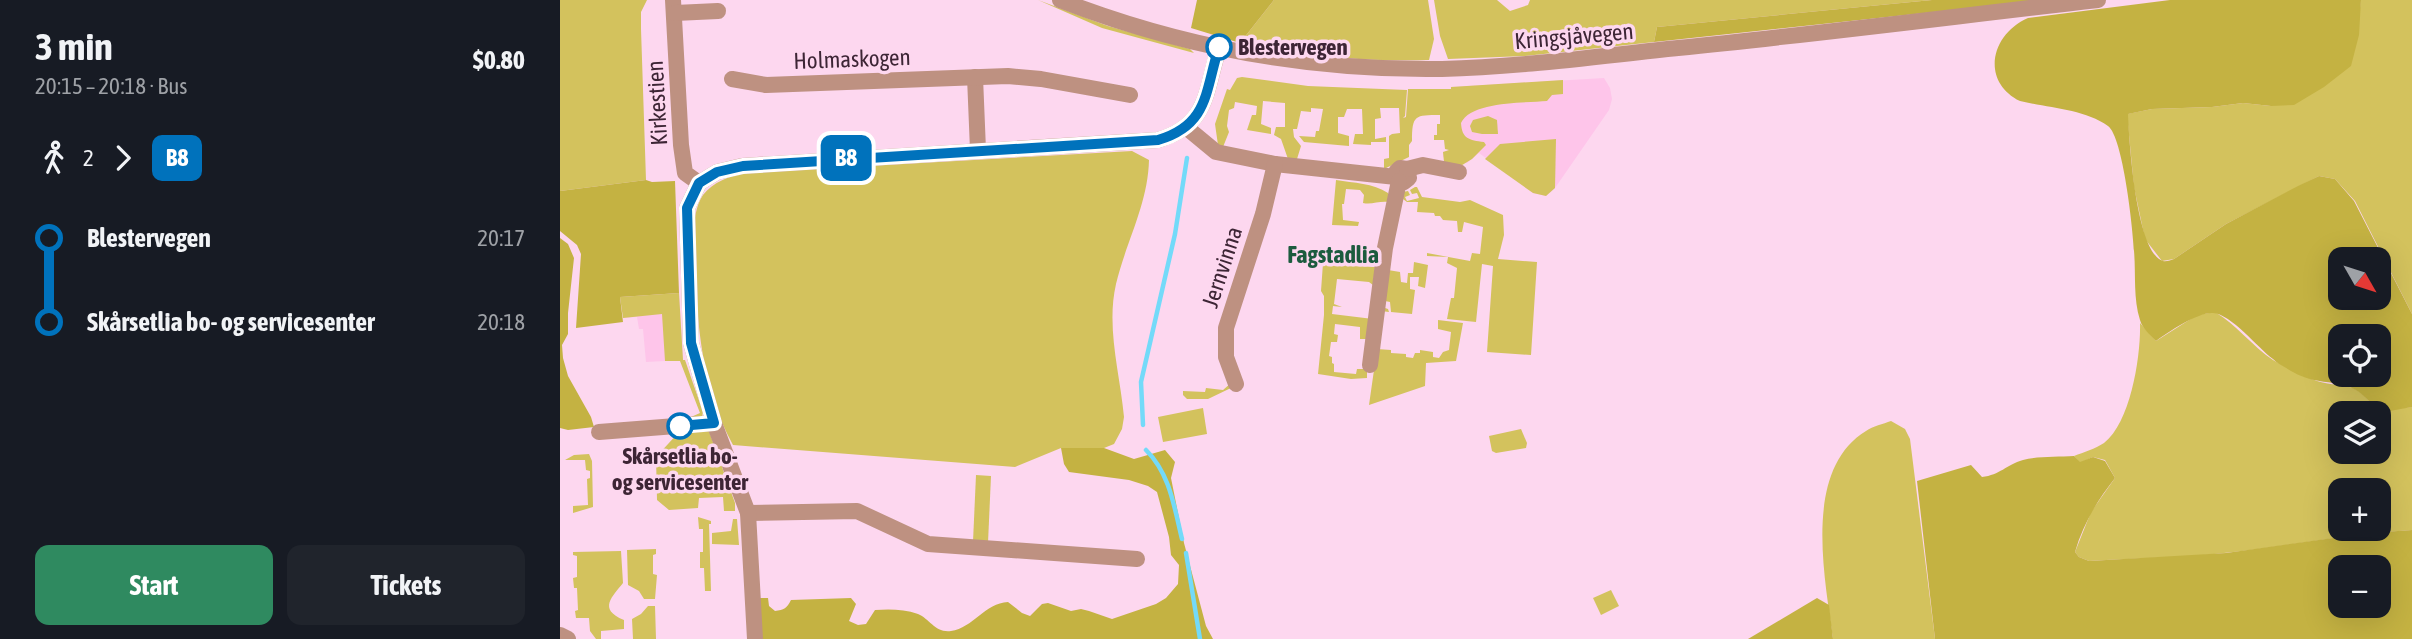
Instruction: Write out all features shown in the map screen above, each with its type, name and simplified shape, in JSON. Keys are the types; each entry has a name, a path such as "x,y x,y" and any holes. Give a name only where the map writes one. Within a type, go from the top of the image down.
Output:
{"street":[{"name":"Kringsjåvegen","path":"1060,0 1114,20 1247,54 1332,65 1391,68 1465,67 1722,44 2098,0"},
{"name":"Kirkestien","path":"699,183 685,173 681,145 674,7 718,11"},
{"path":"755,639 748,513 714,423 691,343 687,208 699,183 717,172 743,166 1158,140 1187,128 1201,111 1219,47"},
{"name":"Holmaskogen","path":"732,79 766,85 1008,76 1041,79 1130,95"},
{"path":"975,78 978,150"},
{"path":"1187,128 1216,152 1275,163 1401,176 1423,165 1459,172"},
{"name":"Jernvinna","path":"1236,384 1226,357 1226,328 1263,214 1275,163"},
{"path":"1370,365 1385,248 1401,176"},
{"path":"599,432 714,423"},
{"path":"748,513 857,511 928,544 1137,559"},
{"path":"560,635 568,639"}],"shaded area":[{"path":"560,0 647,0 641,12 646,180 560,191"},
{"path":"1038,0 1108,26 1190,49 1194,53 1102,28"},
{"path":"1197,0 1274,0 1240,43 1191,28"},
{"path":"1274,0 1428,0 1434,39 1429,60 1334,57 1240,43"},
{"path":"1434,0 1497,0 1510,11 1528,5 1530,0 1932,0 1657,27 1654,42 1525,56 1448,59 1440,36"},
{"path":"1932,0 2046,0 1654,42 1657,27"},
{"path":"2170,0 2361,0 2359,35 2351,66 2324,87 2294,105 2243,103 2152,109 2128,114 2132,170 2146,238 2154,253 2163,261 2174,259 2226,224 2298,186 2319,176 2335,179 2354,201 2378,247 2328,247 2328,310 2391,310 2391,273 2412,314 2412,407 2391,411 2391,401 2368,401 2348,387 2391,387 2391,324 2328,324 2328,382 2304,377 2291,371 2275,361 2228,319 2213,313 2192,319 2156,341 2142,326 2138,312 2129,205 2123,165 2113,134 2108,126 2088,116 2020,101 2007,92 1999,82 1995,58 1999,46 2015,25 2028,18"},
{"path":"2361,0 2412,0 2412,314 2391,272 2391,247 2378,247 2355,201 2335,179 2319,176 2226,224 2174,259 2162,261 2145,239 2134,187 2127,114 2152,109 2243,103 2271,106 2360,8"},
{"path":"1237,78 1308,86 1407,90 1403,118 1406,117 1408,89 1451,89 1563,80 1563,94 1552,95 1547,101 1487,107 1467,116 1461,123 1465,136 1486,145 1459,167 1444,162 1443,152 1449,150 1445,149 1444,140 1434,140 1437,124 1440,124 1440,115 1420,116 1414,121 1409,157 1384,169 1384,159 1389,158 1389,136 1400,133 1399,108 1380,108 1381,118 1375,119 1375,139 1386,137 1386,142 1371,142 1371,145 1353,144 1355,134 1363,134 1362,109 1347,109 1344,117 1338,117 1338,133 1349,136 1349,146 1304,142 1299,136 1315,137 1316,131 1319,131 1323,109 1301,111 1297,129 1293,129 1294,137 1301,146 1297,159 1288,159 1281,139 1274,135 1276,127 1285,127 1285,103 1263,101 1261,124 1271,128 1271,134 1247,130 1252,115 1256,115 1257,106 1235,102 1234,108 1229,110 1229,132 1223,147 1218,145 1215,124 1227,89 1230,90"},
{"path":"1604,78 1612,99 1609,110 1555,188 1546,196 1533,193 1479,153 1467,163 1443,157 1443,152 1450,150 1451,87"},
{"path":"1488,116 1497,120 1498,134 1472,132 1470,126 1473,120"},
{"path":"1556,139 1555,188 1546,196 1533,193 1485,159 1500,144"},
{"path":"1132,151 1149,160 1145,192 1120,268 1113,301 1113,334 1124,417 1122,429 1114,444 1104,448 1061,448 1015,467 733,445 714,401 708,379 697,310 694,237 696,211 703,195 712,186 745,173"},
{"path":"646,180 675,181 679,293 620,297 623,322 576,328 581,254 577,245 560,231 560,191"},
{"path":"1336,180 1376,187 1388,193 1388,202 1363,203 1364,195 1360,190 1346,189 1342,204 1343,220 1359,222 1358,226 1332,225"},
{"path":"1415,187 1422,197 1460,202 1470,200 1503,215 1504,235 1498,259 1537,262 1531,355 1487,352 1493,266 1482,264 1476,322 1447,319 1451,298 1454,298 1457,268 1447,263 1448,257 1427,256 1427,253 1470,261 1472,253 1480,254 1483,227 1464,222 1462,232 1458,232 1457,221 1443,220 1434,213 1417,212 1418,202 1407,202 1403,199 1403,192 1408,191 1410,195 1405,197 1407,201 1419,198 1417,193 1412,194 1410,190"},
{"path":"560,238 568,244 574,258 568,334 562,345 563,358 568,376 594,427 568,430 560,428"},
{"path":"1414,262 1428,265 1425,288 1418,286 1419,277 1410,277 1410,289 1415,290 1412,314 1391,312 1390,302 1385,301 1385,308 1389,312 1381,311 1388,270 1400,272 1401,282 1407,283 1408,273 1413,273"},
{"path":"1323,263 1375,267 1373,285 1369,282 1337,279 1334,304 1342,307 1333,306 1332,314 1373,319 1371,339 1360,339 1360,327 1335,324 1337,342 1331,342 1329,356 1332,357 1334,372 1356,374 1357,369 1367,369 1367,378 1351,379 1318,374 1324,315 1324,296 1321,291"},
{"path":"679,293 683,360 646,362 643,329 639,329 637,317 623,318"},
{"path":"679,293 683,360 703,412 702,417 691,417 700,413 680,361 665,361 662,314 623,318 620,297"},
{"path":"2215,312 2273,360 2328,384 2328,387 2350,387 2361,393 2369,401 2328,401 2328,464 2391,464 2391,409 2412,407 2412,530 2391,532 2391,478 2328,478 2328,539 2207,555 2089,561 2079,557 2075,552 2091,512 2115,478 2105,460 2093,457 2080,463 2074,456 2104,443 2121,420 2128,404 2136,369 2140,323 2156,341 2197,315"},
{"path":"1438,320 1463,323 1456,361 1426,363 1425,386 1369,405 1377,349 1391,350 1391,353 1406,354 1406,357 1413,358 1420,350 1433,352 1433,357 1439,358 1443,352 1449,350 1451,332 1438,329"},
{"path":"1231,383 1233,387 1208,399 1187,399 1183,395 1183,391 1205,392 1206,388 1223,390"},
{"path":"1203,408 1207,434 1163,442 1158,417"},
{"path":"1891,421 1905,429 1910,439 1935,639 1833,639 1823,557 1825,498 1833,471 1846,449 1869,429"},
{"path":"1521,429 1527,443 1526,448 1496,453 1492,451 1489,436"},
{"path":"680,431 709,431 735,503 735,511 724,511 723,497 699,498 698,508 669,510 657,500 656,457"},
{"path":"1061,448 1104,448 1134,459 1165,450 1175,462 1171,478 1184,543 1206,626 1213,639 760,639 756,598 768,598 769,606 775,611 785,608 791,600 851,598 856,604 849,621 858,625 866,624 875,610 897,610 918,614 937,628 951,631 966,625 1000,603 1008,602 1030,616 1042,604 1048,603 1071,611 1089,611 1112,619 1166,598 1178,584 1179,565 1171,555 1157,492 1129,480 1069,472 1064,464"},
{"path":"589,454 592,461 593,507 573,513 573,506 588,505 587,479 590,478 590,471 586,470 585,460 565,460 574,455"},
{"path":"2074,456 2080,462 2093,457 2105,461 2115,478 2091,513 2075,552 2089,561 2226,553 2328,539 2328,541 2391,541 2391,531 2412,530 2412,639 1935,639 1917,481 1971,465 1982,477 2023,460"},
{"path":"976,475 991,476 988,543 973,542"},
{"path":"698,517 711,521 711,591 705,591 704,568 700,568 703,529 699,529"},
{"path":"733,519 737,519 739,545 712,544 712,533 731,531"},
{"path":"656,549 656,554 653,555 653,574 657,575 655,599 644,599 639,591 628,585 627,550"},
{"path":"621,551 623,583 609,607 616,616 624,620 624,629 601,631 601,639 596,639 590,631 589,618 576,618 577,588 574,588 573,578 577,577 577,556 573,555 573,552"},
{"path":"1611,590 1619,606 1601,615 1593,598"},
{"path":"1817,598 1829,605 1833,639 1748,639"},
{"path":"648,606 655,606 656,639 633,639 632,619"}],"waterway":[{"path":"1143,425 1141,382 1175,234 1187,158"},
{"path":"1146,450 1166,480 1182,539"},
{"path":"1186,553 1200,639"}],"bus line":[{"name":"B8","path":"680,426 714,423 691,343 687,208 699,183 717,172 743,166 1158,140 1187,128 1201,111 1219,47"}],"place":[{"name":"Blestervegen","path":"1219,47"},
{"name":"Skårsetlia bo- og servicesenter","path":"680,426"}],"district":[{"name":"Fagstadlia","path":"1333,255"}]}
